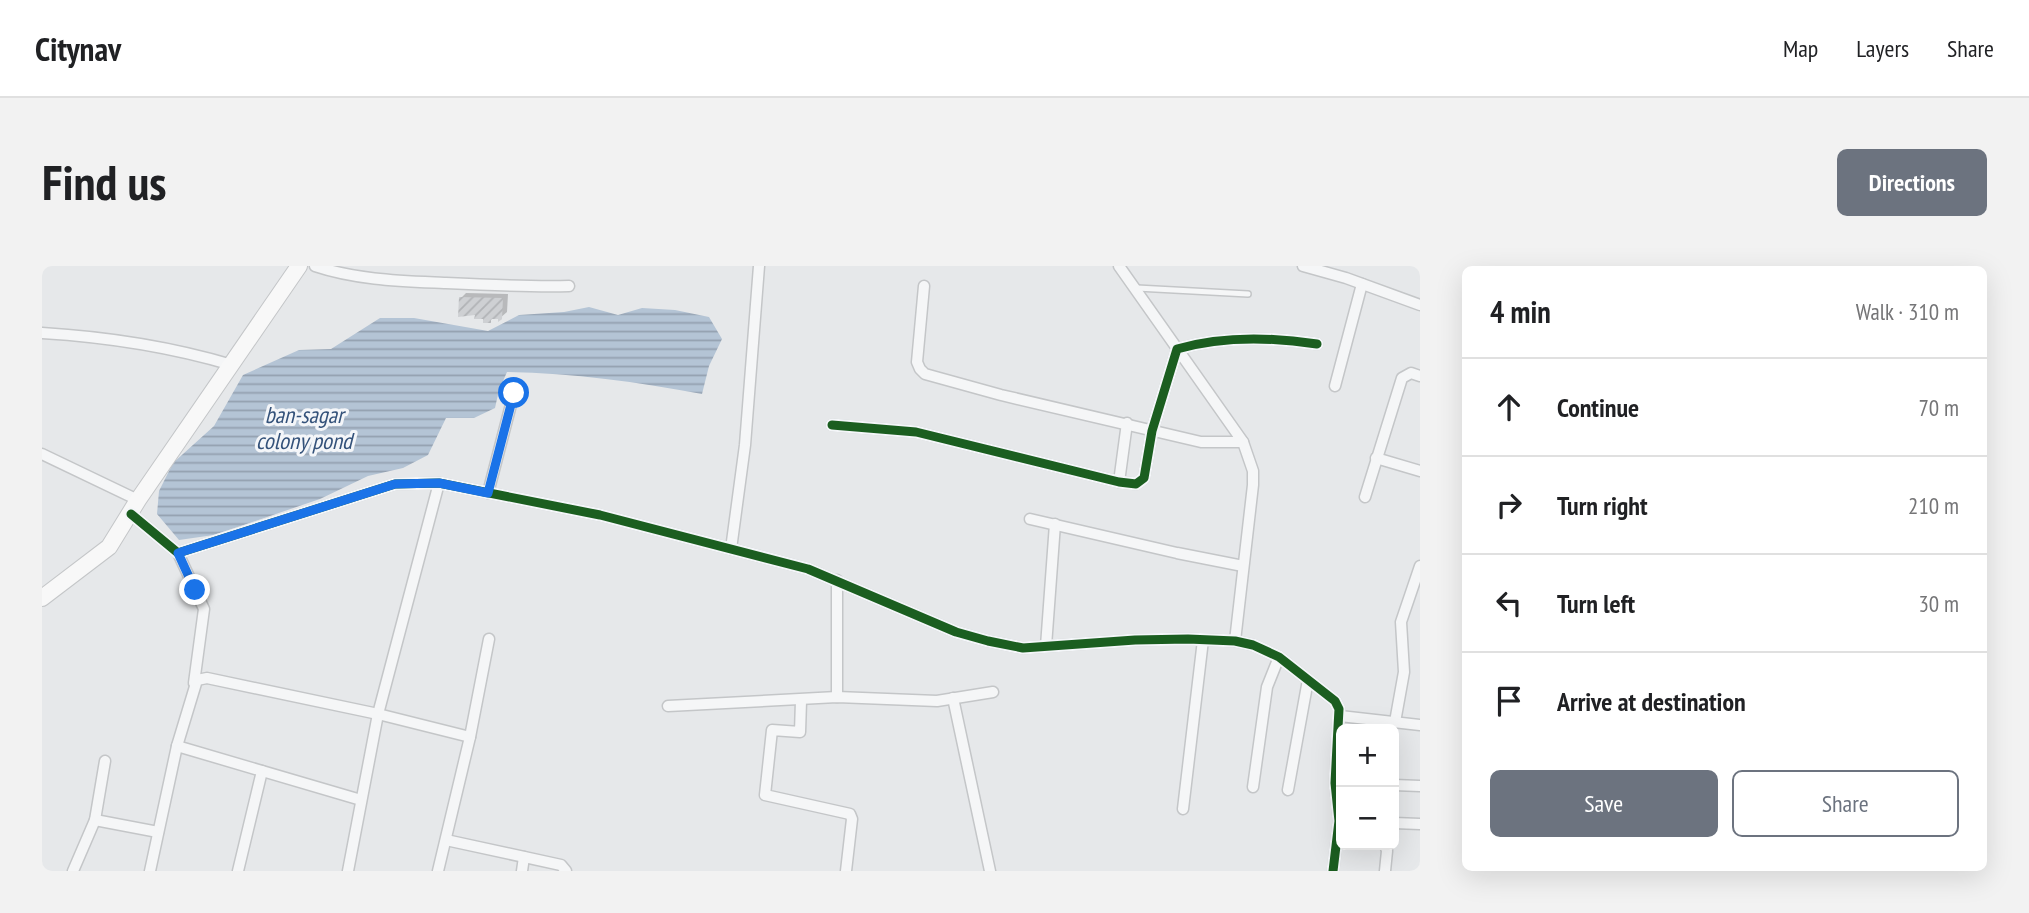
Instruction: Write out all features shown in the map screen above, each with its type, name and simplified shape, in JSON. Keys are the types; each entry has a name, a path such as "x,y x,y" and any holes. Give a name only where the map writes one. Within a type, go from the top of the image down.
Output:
{"main road":[{"path":"42,598 109,547 299,266"}],"street":[{"path":"316,266 339,274 401,281 522,287 569,286"},
{"path":"731,549 745,445 759,266"},
{"path":"1119,266 1243,442 1253,471 1234,640"},
{"path":"1303,266 1347,272 1362,284 1420,305"},
{"path":"1335,386 1362,284"},
{"path":"924,286 917,362 925,374 1201,442 1243,442"},
{"path":"42,334 95,337 185,351 232,365"},
{"path":"1177,349 1220,341 1261,338 1317,344"},
{"path":"832,425 916,432 1136,484 1144,478 1152,431 1177,349"},
{"path":"1365,497 1402,378 1410,373 1420,376"},
{"path":"488,493 514,393"},
{"path":"1119,482 1127,423"},
{"path":"42,454 134,507 178,553 204,609 194,683 177,746 150,871"},
{"path":"1376,458 1420,471"},
{"path":"178,553 395,484 439,483 600,516 808,569 956,632 1023,648 1135,640 1234,640 1253,645 1279,657 1335,701 1340,724"},
{"path":"348,871 378,714 439,483"},
{"path":"1030,519 1177,554 1243,566"},
{"path":"1046,646 1055,524"},
{"path":"1395,722 1404,672 1401,622 1420,566"},
{"path":"837,580 837,697"},
{"path":"438,871 470,737 489,639"},
{"path":"1183,808 1203,640"},
{"path":"1253,787 1267,687 1279,657"},
{"path":"194,683 207,678 378,714 470,737"},
{"path":"1288,790 1308,680"},
{"path":"668,706 837,697 937,701 993,692"},
{"path":"953,698 990,871"},
{"path":"801,701 800,732 772,730 765,795 850,814 852,819 846,871"},
{"path":"1340,716 1420,725"},
{"path":"177,746 361,800"},
{"path":"73,871 95,820 105,761"},
{"path":"238,871 262,771"},
{"path":"1399,785 1420,786"},
{"path":"95,820 158,832"},
{"path":"1399,822 1420,824"},
{"path":"446,839 561,865 566,871"},
{"path":"1333,871 1336,846"},
{"path":"1385,850 1385,871"},
{"path":"522,871 524,857"}],"lane":[{"path":"1134,288 1248,293"}],"water":[{"name":"ban-sagar colony pond","path":"589,307 618,315 642,308 675,310 709,317 722,339 709,366 702,394 605,379 507,372 495,408 474,418 446,418 428,455 403,468 368,476 320,499 214,535 179,540 157,514 159,491 173,463 214,426 243,375 299,350 331,349 380,318 414,318 488,331 519,315 564,312"}],"building":[{"path":"459,297 503,298 502,319 498,322 498,319 491,319 491,323 483,323 483,319 474,319 475,315 458,317"}],"cycle path":[{"path":"832,425 916,432 1136,484 1144,478 1152,431 1177,349 1246,339 1317,344"},
{"path":"131,514 178,553 395,484 439,483 600,515 808,569 956,632 1023,648 1188,639 1235,641 1253,645 1279,657 1335,701 1339,709 1335,783 1339,821 1333,871"}],"route":[{"path":"195,590 178,553 395,484 439,483 488,493 514,393"}]}
